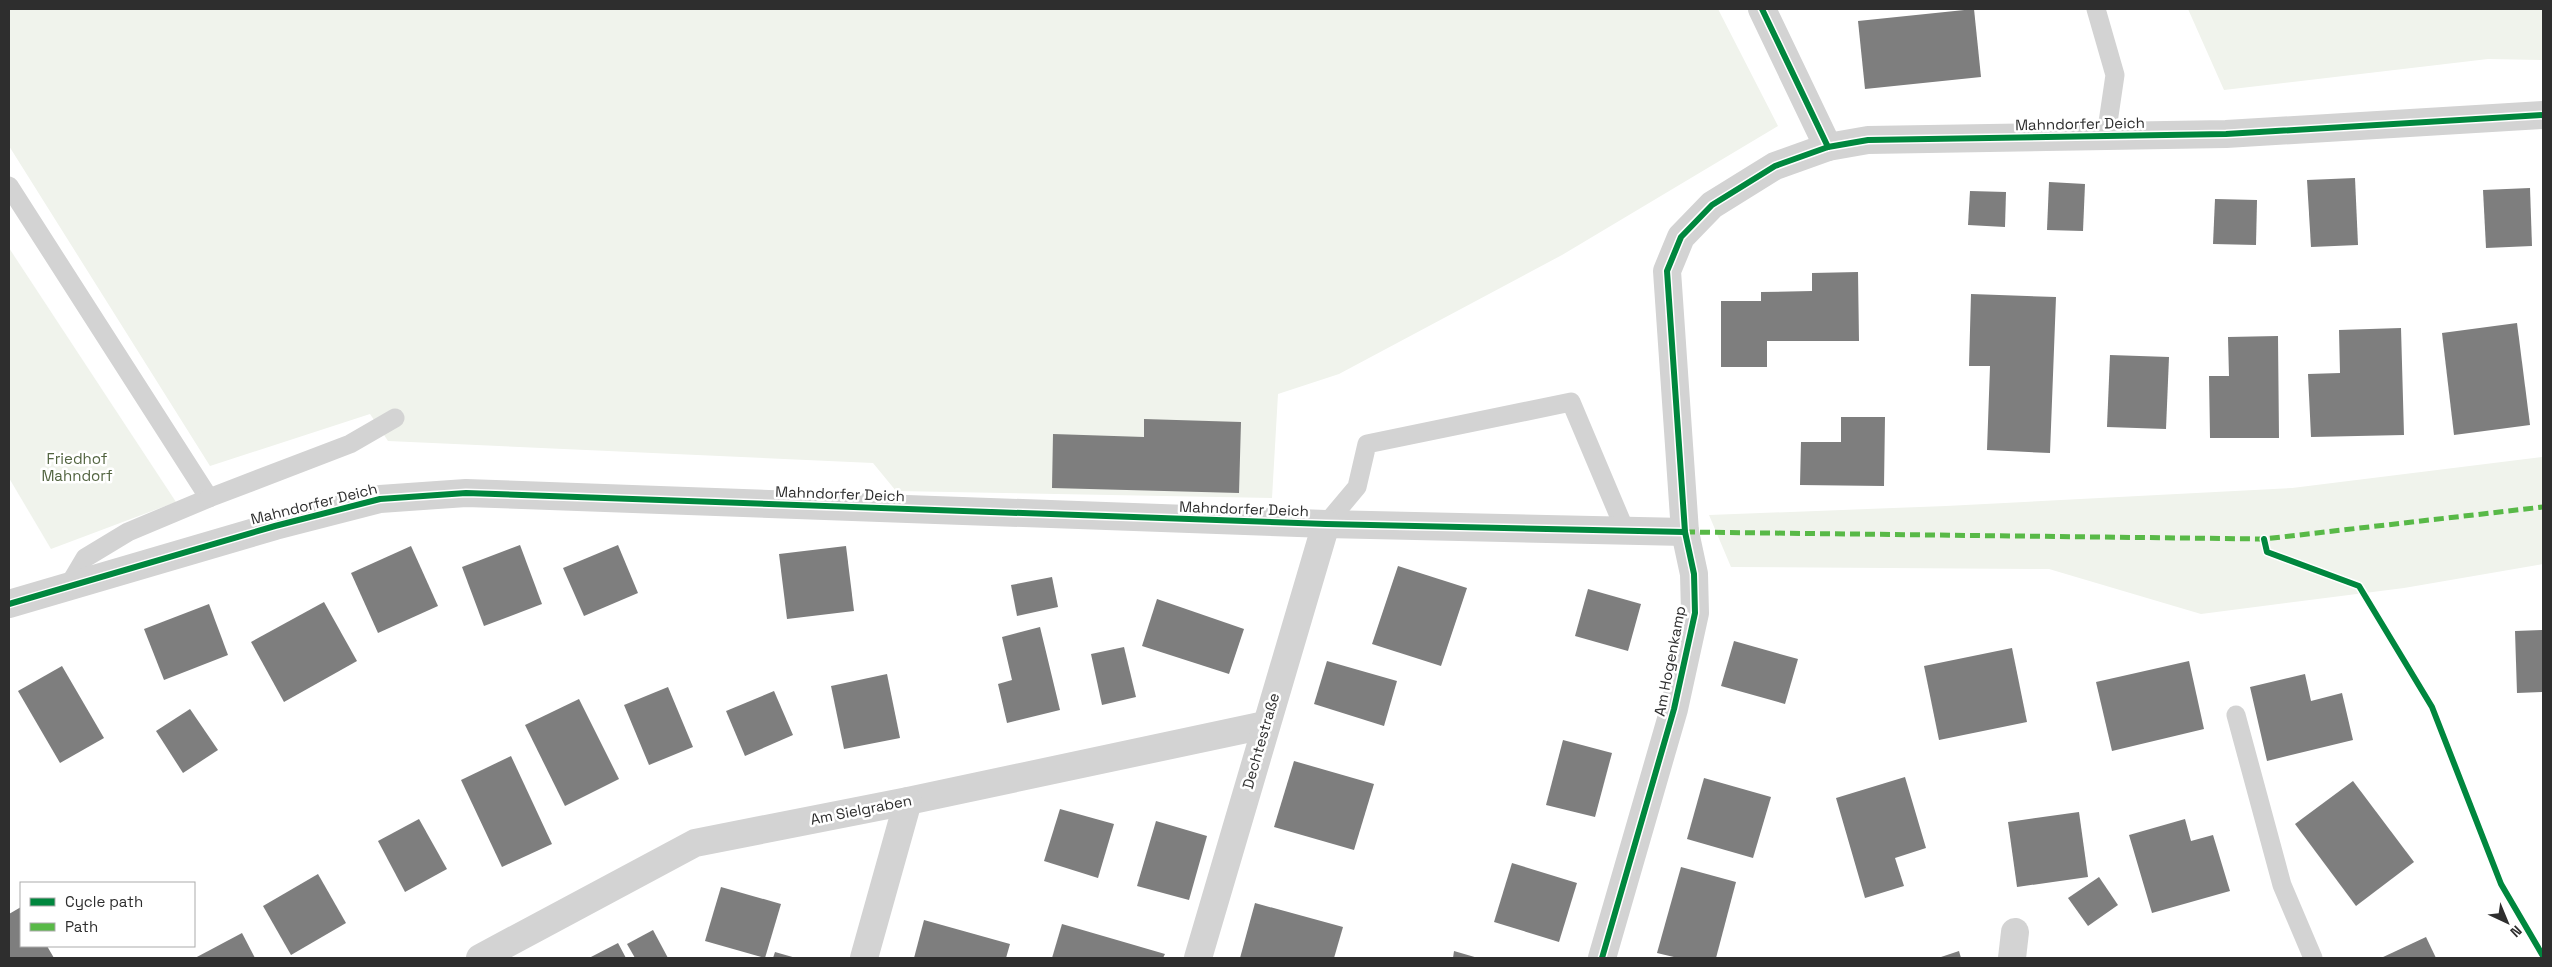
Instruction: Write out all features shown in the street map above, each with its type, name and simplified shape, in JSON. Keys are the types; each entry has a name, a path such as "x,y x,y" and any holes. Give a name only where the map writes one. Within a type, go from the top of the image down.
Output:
{"street":[{"path":"1762,9 1828,147"},
{"name":"Mahndorfer Deich","path":"1667,270 1681,237 1712,205 1775,166 1828,147 1868,140 2226,134 2543,115"},
{"name":"Am Hogenkamp","path":"1602,958 1674,710 1695,613 1694,574 1685,532 1667,270"},
{"name":"Mahndorfer Deich","path":"9,604 275,526 380,499 466,493 1326,524 1685,532"},
{"name":"Dechtestraße","path":"1198,958 1265,725 1326,524"},
{"name":"Am Sielgraben","path":"480,958 695,843 908,801 1265,725"},
{"path":"864,958 908,801"}],"lane":[{"path":"2096,9 2115,76 2106,136"},
{"path":"9,186 209,498"},
{"path":"1326,524 1357,487 1367,444 1571,402 1625,530"},
{"path":"69,585 85,558 128,532 209,498 350,444 395,418"},
{"path":"2236,715 2282,885 2313,958"}],"green space":[{"path":"9,9 1718,9 1778,126 1562,255 1339,374 1278,394 1272,498 896,491 873,463 388,441 370,414 210,466 9,146"},
{"path":"2188,9 2543,9 2543,60 2488,59 2224,90"},
{"name":"Friedhof Mahndorf","path":"9,248 176,502 51,549 9,478"},
{"path":"2543,457 2543,564 2404,588 2201,614 2049,569 1731,567 1709,515 1946,506 2292,488"}],"building":[{"path":"1974,9 1981,77 1865,89 1858,21"},
{"path":"2355,178 2358,245 2311,247 2307,180"},
{"path":"2049,182 2085,184 2083,231 2047,230"},
{"path":"2530,188 2532,246 2486,248 2483,190"},
{"path":"1970,191 2006,192 2005,227 1968,225"},
{"path":"2215,199 2257,200 2256,245 2213,244"},
{"path":"1858,272 1859,341 1767,341 1767,367 1721,367 1721,301 1761,301 1761,292 1812,291 1812,273"},
{"path":"1971,294 2056,297 2050,453 1987,450 1990,366 1969,366"},
{"path":"2517,323 2530,425 2454,435 2442,333"},
{"path":"2401,328 2404,435 2311,437 2308,374 2340,373 2339,330"},
{"path":"2278,336 2279,438 2210,438 2209,376 2229,376 2228,337"},
{"path":"2110,355 2169,357 2166,429 2107,427"},
{"path":"1841,417 1885,417 1884,486 1800,485 1801,442 1841,442"},
{"path":"1144,419 1241,422 1239,493 1052,488 1053,434 1144,437"},
{"path":"520,545 542,604 484,626 462,567"},
{"path":"618,545 638,593 584,616 563,568"},
{"path":"411,546 438,606 378,633 351,573"},
{"path":"846,546 854,611 787,619 779,554"},
{"path":"1398,566 1467,588 1441,666 1372,644"},
{"path":"1052,577 1058,607 1017,616 1011,585"},
{"path":"1588,589 1641,604 1628,651 1575,636"},
{"path":"1157,599 1244,629 1229,674 1142,646"},
{"path":"324,602 357,661 284,702 251,642"},
{"path":"209,604 228,655 164,680 144,629"},
{"path":"1040,627 1060,710 1007,723 998,684 1012,680 1002,637"},
{"path":"2543,630 2543,692 2517,693 2515,631"},
{"path":"1734,641 1798,659 1785,704 1721,686"},
{"path":"1124,647 1136,697 1102,705 1091,654"},
{"path":"2012,648 2027,722 1939,740 1924,666"},
{"path":"1327,661 1397,681 1384,726 1314,704"},
{"path":"2189,661 2204,729 2112,751 2096,682"},
{"path":"62,666 104,738 60,763 18,691"},
{"path":"887,674 900,738 844,749 831,686"},
{"path":"2305,674 2311,701 2342,693 2353,740 2267,761 2250,687"},
{"path":"668,687 693,747 649,765 624,705"},
{"path":"774,691 793,735 745,756 726,711"},
{"path":"579,699 619,779 565,806 525,725"},
{"path":"190,709 218,750 183,773 156,731"},
{"path":"1563,740 1612,753 1595,817 1546,805"},
{"path":"511,756 552,844 502,867 461,780"},
{"path":"1294,761 1374,784 1354,850 1274,827"},
{"path":"1905,777 1926,848 1895,858 1904,886 1865,898 1836,798"},
{"path":"1704,778 1771,797 1753,858 1687,839"},
{"path":"2353,781 2414,862 2356,906 2295,824"},
{"path":"1060,809 1114,824 1098,878 1044,861"},
{"path":"2079,812 2088,877 2017,887 2008,822"},
{"path":"419,819 447,869 405,892 378,841"},
{"path":"2185,819 2191,841 2213,835 2230,891 2152,913 2129,835"},
{"path":"1156,821 1207,836 1189,900 1137,886"},
{"path":"1512,863 1577,883 1559,942 1494,922"},
{"path":"1681,867 1736,882 1716,958 1678,958 1657,953"},
{"path":"318,874 346,923 291,955 263,906"},
{"path":"2099,877 2118,905 2088,926 2068,898"},
{"path":"721,887 781,904 765,958 705,941"},
{"path":"1255,903 1343,927 1334,958 1240,958"},
{"path":"20,908 20,947 48,947 54,958 9,958 9,914"},
{"path":"924,920 1010,944 1006,958 914,958"},
{"path":"1062,924 1165,954 1163,958 1052,958"},
{"path":"653,930 668,958 635,958 627,944"},
{"path":"242,933 255,958 195,958"},
{"path":"2426,937 2436,958 2381,958"},
{"path":"618,943 626,958 589,958"},
{"path":"1454,951 1478,958 1453,958"},
{"path":"1959,951 1961,958 1938,958"},
{"path":"775,952 796,958 773,958"}],"marked path":[{"path":"1685,532 2264,539 2543,507"}],"cycle path":[{"path":"1762,9 1828,147"},
{"path":"1602,958 1674,709 1695,613 1694,574 1685,532 1667,271 1681,237 1712,205 1775,166 1828,147 1868,140 2226,134 2543,115"},
{"path":"9,604 275,526 380,499 466,493 1326,524 1685,532"},
{"path":"2264,539 2267,552 2359,586 2432,707 2501,884 2543,956"}]}
